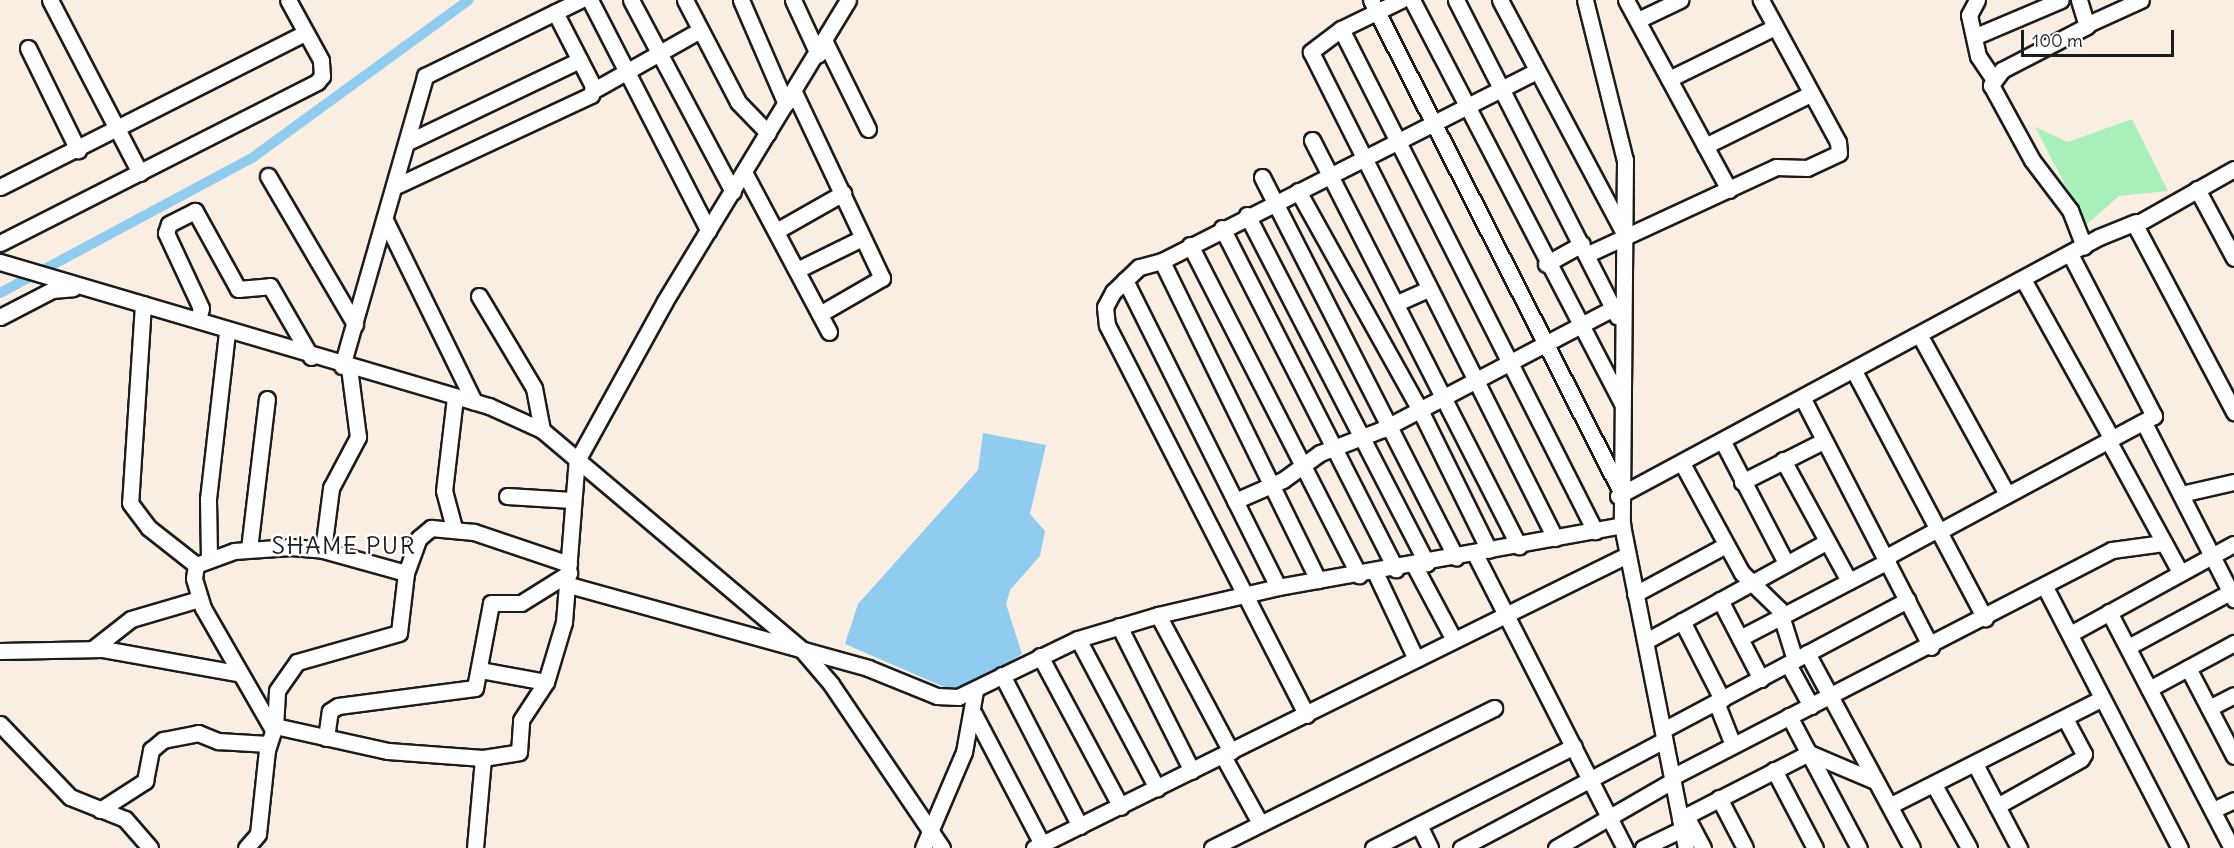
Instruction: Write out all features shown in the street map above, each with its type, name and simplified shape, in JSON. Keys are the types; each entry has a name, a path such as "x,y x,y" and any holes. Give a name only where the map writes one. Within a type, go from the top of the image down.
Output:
{"street":[{"path":"50,0 116,132 140,173"},
{"path":"0,243 317,82 322,76 321,60 303,34 288,0"},
{"path":"323,550 331,488 357,437 346,367 355,324 398,184 426,75 580,0"},
{"path":"590,0 708,230"},
{"path":"631,0 733,192"},
{"path":"685,0 738,102 768,133"},
{"path":"741,0 790,98 843,193 881,281 820,314"},
{"path":"793,0 868,129"},
{"path":"227,332 199,599 236,673 273,727 378,750 483,758 519,752 521,720 546,682 569,574 572,500 578,456 708,230 822,48 848,0"},
{"path":"1401,0 1374,6 1311,52 1556,538"},
{"path":"1412,0 1579,328 1622,404"},
{"path":"1456,0 1585,249 1612,309 1627,330"},
{"path":"1500,0 1535,72 1622,234"},
{"path":"1585,0 1597,64 1624,150 1622,234 1627,330 1618,491 1622,525 1672,779 1683,821 1686,848"},
{"path":"1626,0 1729,190"},
{"path":"1638,20 1680,0"},
{"path":"1546,264 1729,190 1776,167 1807,168 1839,153 1838,142 1761,0"},
{"path":"1977,0 1969,15 1976,36 1978,56 1992,77 2010,120 2070,210 2084,246"},
{"path":"1976,36 2061,0"},
{"path":"2079,0 2088,24"},
{"path":"1992,77 2088,24 2141,0"},
{"path":"1374,6 1618,491"},
{"path":"555,12 594,90"},
{"path":"1668,79 1775,27"},
{"path":"1341,29 1595,531"},
{"path":"398,184 594,90 658,51 700,30"},
{"path":"0,187 116,132 303,34"},
{"path":"28,48 78,150"},
{"path":"410,141 580,60"},
{"path":"1307,715 1107,325 1108,299 1139,267 1162,261 1247,215 1276,204 1431,122 1535,72"},
{"path":"1705,146 1810,94"},
{"path":"1312,140 1519,546"},
{"path":"1618,491 1683,465 2024,281 2084,246 2136,222 2234,168"},
{"path":"744,172 778,230 829,332"},
{"path":"268,176 355,324"},
{"path":"1262,177 1456,557"},
{"path":"2197,189 2234,258"},
{"path":"1298,191 1419,408 1482,552 1507,616 1625,848"},
{"path":"778,230 843,193"},
{"path":"198,320 201,308 166,233 169,224 195,211 238,289 270,286 311,357"},
{"path":"1247,215 1362,437 1454,640"},
{"path":"386,222 474,402"},
{"path":"2136,222 2234,412"},
{"path":"1222,228 1396,569"},
{"path":"797,270 862,238"},
{"path":"1190,245 1359,575"},
{"path":"1740,638 1849,582 1939,530 2144,423 2154,412 2070,254"},
{"path":"1162,261 1318,580"},
{"path":"0,262 198,320 227,332 311,357 474,402 542,430 578,456 802,650 942,848"},
{"path":"1125,280 1278,587"},
{"path":"2024,281 2180,572"},
{"path":"0,317 52,290 85,288"},
{"path":"1397,303 1429,289"},
{"path":"479,296 534,388 542,430"},
{"path":"143,304 130,503 149,528 202,561 249,549 323,550 406,573"},
{"path":"1235,501 1272,485 1334,447 1389,425 1612,309"},
{"path":"1920,336 2007,494"},
{"path":"1854,371 1985,618"},
{"path":"454,528 444,491 455,398"},
{"path":"249,549 267,399"},
{"path":"1803,399 1931,647"},
{"path":"2128,646 2232,596 2144,423"},
{"path":"1742,482 1823,441"},
{"path":"1723,442 1786,563"},
{"path":"1782,460 1849,582"},
{"path":"1683,465 1750,584 1783,616 1811,706"},
{"path":"2181,494 2234,482"},
{"path":"507,496 572,500"},
{"path":"253,846 277,691 297,662 399,633 406,573 423,533 454,528 569,574 802,650 879,671 938,696 975,691 1002,675 1078,639 1158,615 1278,587 1396,569 1622,525"},
{"path":"1646,641 1826,542"},
{"path":"1556,848 1610,820 1672,779 1733,745 1931,647 2112,550 2164,543"},
{"path":"2070,634 2234,544"},
{"path":"1635,594 1726,545"},
{"path":"974,714 1038,846 1627,555"},
{"path":"1375,572 1416,659"},
{"path":"326,738 330,711 338,706 473,689 480,670 491,603 520,603 569,574"},
{"path":"2045,587 2180,848"},
{"path":"94,648 130,619 199,599"},
{"path":"1720,600 1761,679"},
{"path":"1461,848 1589,779 1719,700 1908,600"},
{"path":"2109,612 2232,848"},
{"path":"1158,615 1260,823"},
{"path":"1682,621 1719,700 1733,745"},
{"path":"1119,626 1191,771"},
{"path":"1078,639 1157,788"},
{"path":"2149,689 2234,643"},
{"path":"0,651 94,648 236,673"},
{"path":"1040,656 1120,807"},
{"path":"1797,659 1832,697 1912,848"},
{"path":"2188,669 2233,753"},
{"path":"480,670 546,682"},
{"path":"1002,675 1080,826"},
{"path":"924,848 933,834 974,714 975,691"},
{"path":"2209,708 2234,695"},
{"path":"1891,805 1976,766 2101,699"},
{"path":"1212,848 1494,708"},
{"path":"1789,716 1859,848"},
{"path":"1997,806 2081,759 2082,750 2065,719"},
{"path":"0,724 70,797 125,819 150,848"},
{"path":"100,810 145,781 151,750 163,740 198,733 218,741 268,744"},
{"path":"1373,848 1574,746"},
{"path":"1642,848 1719,798 1809,753 1875,781"},
{"path":"475,848 483,758"},
{"path":"1976,766 2019,848"},
{"path":"1774,770 1815,848"},
{"path":"1934,785 1969,848"},
{"path":"1719,798 1745,848"},
{"path":"2213,810 2234,800"},
{"path":"1683,821 1703,848"},
{"path":"1419,825 1430,848"}],"green space":[{"path":"2132,119 2168,191 2119,196 2086,225 2035,127 2068,142"}],"water":[{"path":"983,433 1046,445 1030,514 1045,531 1040,556 1010,590 1006,604 1022,654 964,691 951,690 845,644 858,604 978,470"}],"waterway":[{"path":"0,293 252,158 469,0"}],"district":[{"name":"SHAME PUR","path":"344,546"}]}
